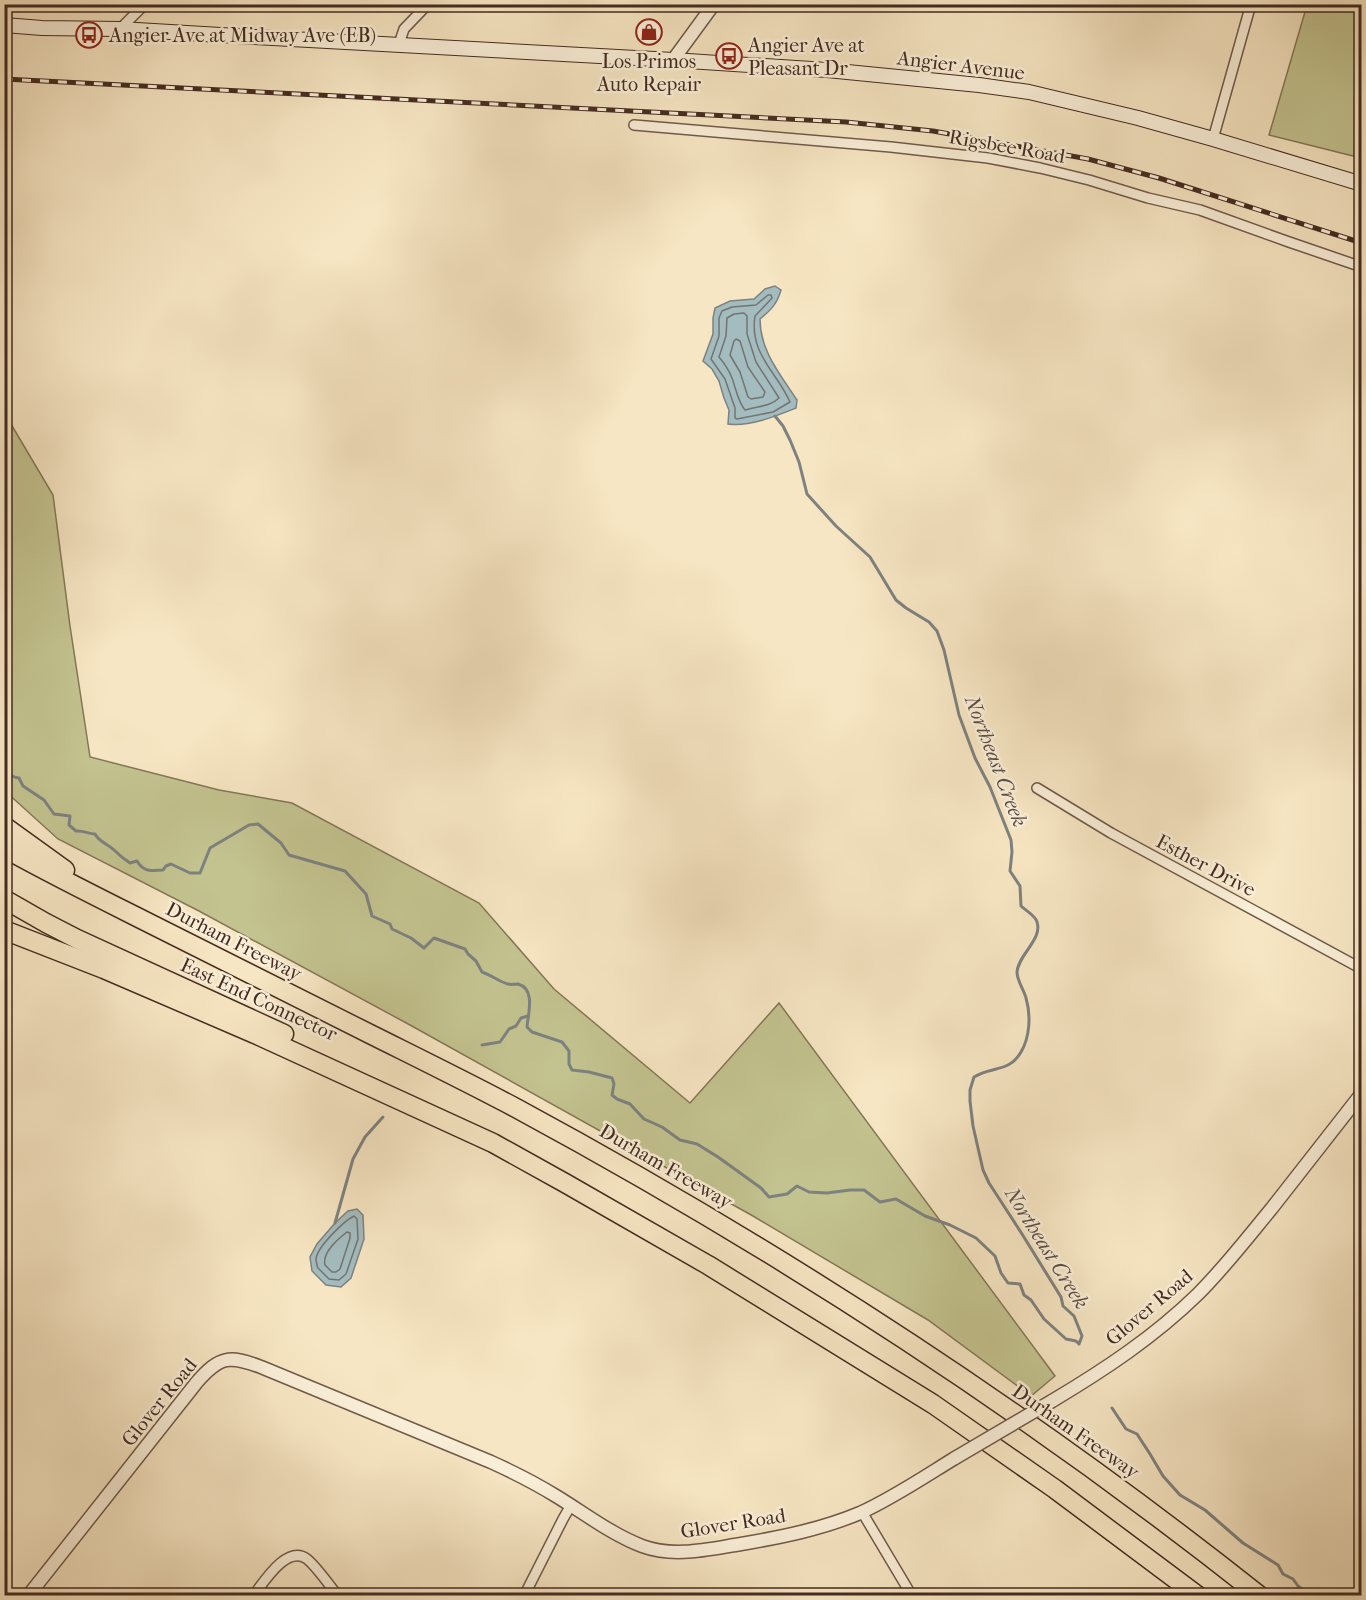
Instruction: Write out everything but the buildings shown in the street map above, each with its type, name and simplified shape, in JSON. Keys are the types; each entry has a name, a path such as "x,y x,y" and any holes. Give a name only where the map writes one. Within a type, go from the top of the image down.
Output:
{"highway":[{"path":"4,826 142,920"},
{"name":"Durham Freeway","path":"4,849 513,1106 729,1229 870,1317 999,1403 1178,1532 1260,1596"},
{"name":"East End Connector","path":"4,899 78,939 297,1041 492,1143"},
{"path":"4,930 180,1000 492,1143 575,1188 708,1265 933,1404 1055,1489 1198,1596"}],"main road":[{"name":"Angier Avenue","path":"4,25 120,29 673,60 827,70 1005,88 1127,116 1213,139 1362,184"}],"street":[{"path":"120,29 145,4"},
{"path":"399,44 404,29 428,4"},
{"path":"673,60 714,4"},
{"path":"1213,139 1251,4"},
{"name":"Rigsbee Road","path":"634,125 903,148 988,158 1040,168 1200,210 1362,267"},
{"name":"Esther Drive","path":"1037,788 1111,833 1362,969"},
{"name":"Glover Road","path":"28,1596 197,1382 210,1367 226,1360 247,1362 261,1367 491,1462 517,1474 612,1531 653,1550 694,1551 791,1534 821,1527 862,1512 1097,1374 1139,1344 1197,1294 1244,1242 1362,1093"},
{"path":"524,1596 571,1505"},
{"path":"862,1512 911,1595"},
{"path":"253,1596 284,1559 294,1555 306,1558 338,1596"}],"green space":[{"path":"1307,5 1361,5 1361,158 1269,135"},
{"path":"5,414 53,495 90,757 219,790 292,803 479,903 554,989 690,1103 779,1003 1055,1376 1031,1396 928,1320 753,1216 410,1025 199,911 58,839 5,791"}],"water":[{"path":"775,286 781,290 773,306 760,319 761,331 772,362 797,400 796,408 754,422 728,424 729,410 719,381 712,369 703,361 713,334 715,308 730,301 754,299 765,289"},
{"path":"357,1209 363,1215 364,1239 351,1278 341,1287 326,1285 312,1271 310,1257 317,1244 335,1223 348,1211"}],"waterway":[{"path":"4,760 10,775 19,778 23,786 44,800 54,814 70,816 69,825 76,831 95,834 130,863 137,861 148,870 163,870 171,864 190,873 200,873 210,848 249,825 258,824 281,843 289,855 345,871 366,894 372,916 390,924 392,929 411,938 424,948 434,938 465,949 482,972 505,983 524,987 530,1002 527,1027 532,1032 562,1042 569,1051 569,1064 572,1070 612,1078 614,1084 612,1095 630,1104 644,1119 662,1127 680,1140 697,1144 718,1157 761,1188 769,1197 787,1194 797,1186 809,1192 864,1190 880,1202 896,1199 925,1216 976,1238 995,1256 1001,1273 1008,1283 1020,1284 1024,1295 1031,1300 1044,1319 1066,1339 1079,1344 1082,1336 1074,1316 1063,1306 1061,1297 989,1183 983,1170 973,1126 970,1090 974,1077 1005,1066 1016,1059 1024,1046 1028,1033 1028,1005 1017,972 1021,959 1037,935 1038,928 1035,918 1021,906 1020,886 1010,871 1011,840 959,715 944,650 937,631 929,622 896,600 870,557 836,526 807,494 799,462 790,440 775,416"},
{"path":"482,1045 500,1042 509,1029 516,1026 521,1018 528,1016"},
{"path":"335,1223 353,1159 365,1137 383,1117"},
{"name":"Northeast Creek","path":"1112,1408 1126,1429 1137,1434 1163,1476 1180,1495 1205,1510 1243,1543 1278,1565 1283,1574 1293,1579 1298,1586 1312,1596"}],"railway":[{"path":"4,79 846,122 933,131 1088,159 1159,178 1362,243"}],"place":[{"name":"Los Primos Auto Repair","path":"649,32"},
{"name":"Angier Ave at Midway Ave (EB)","path":"89,35"},
{"name":"Angier Ave at Pleasant Dr","path":"729,56"}]}
